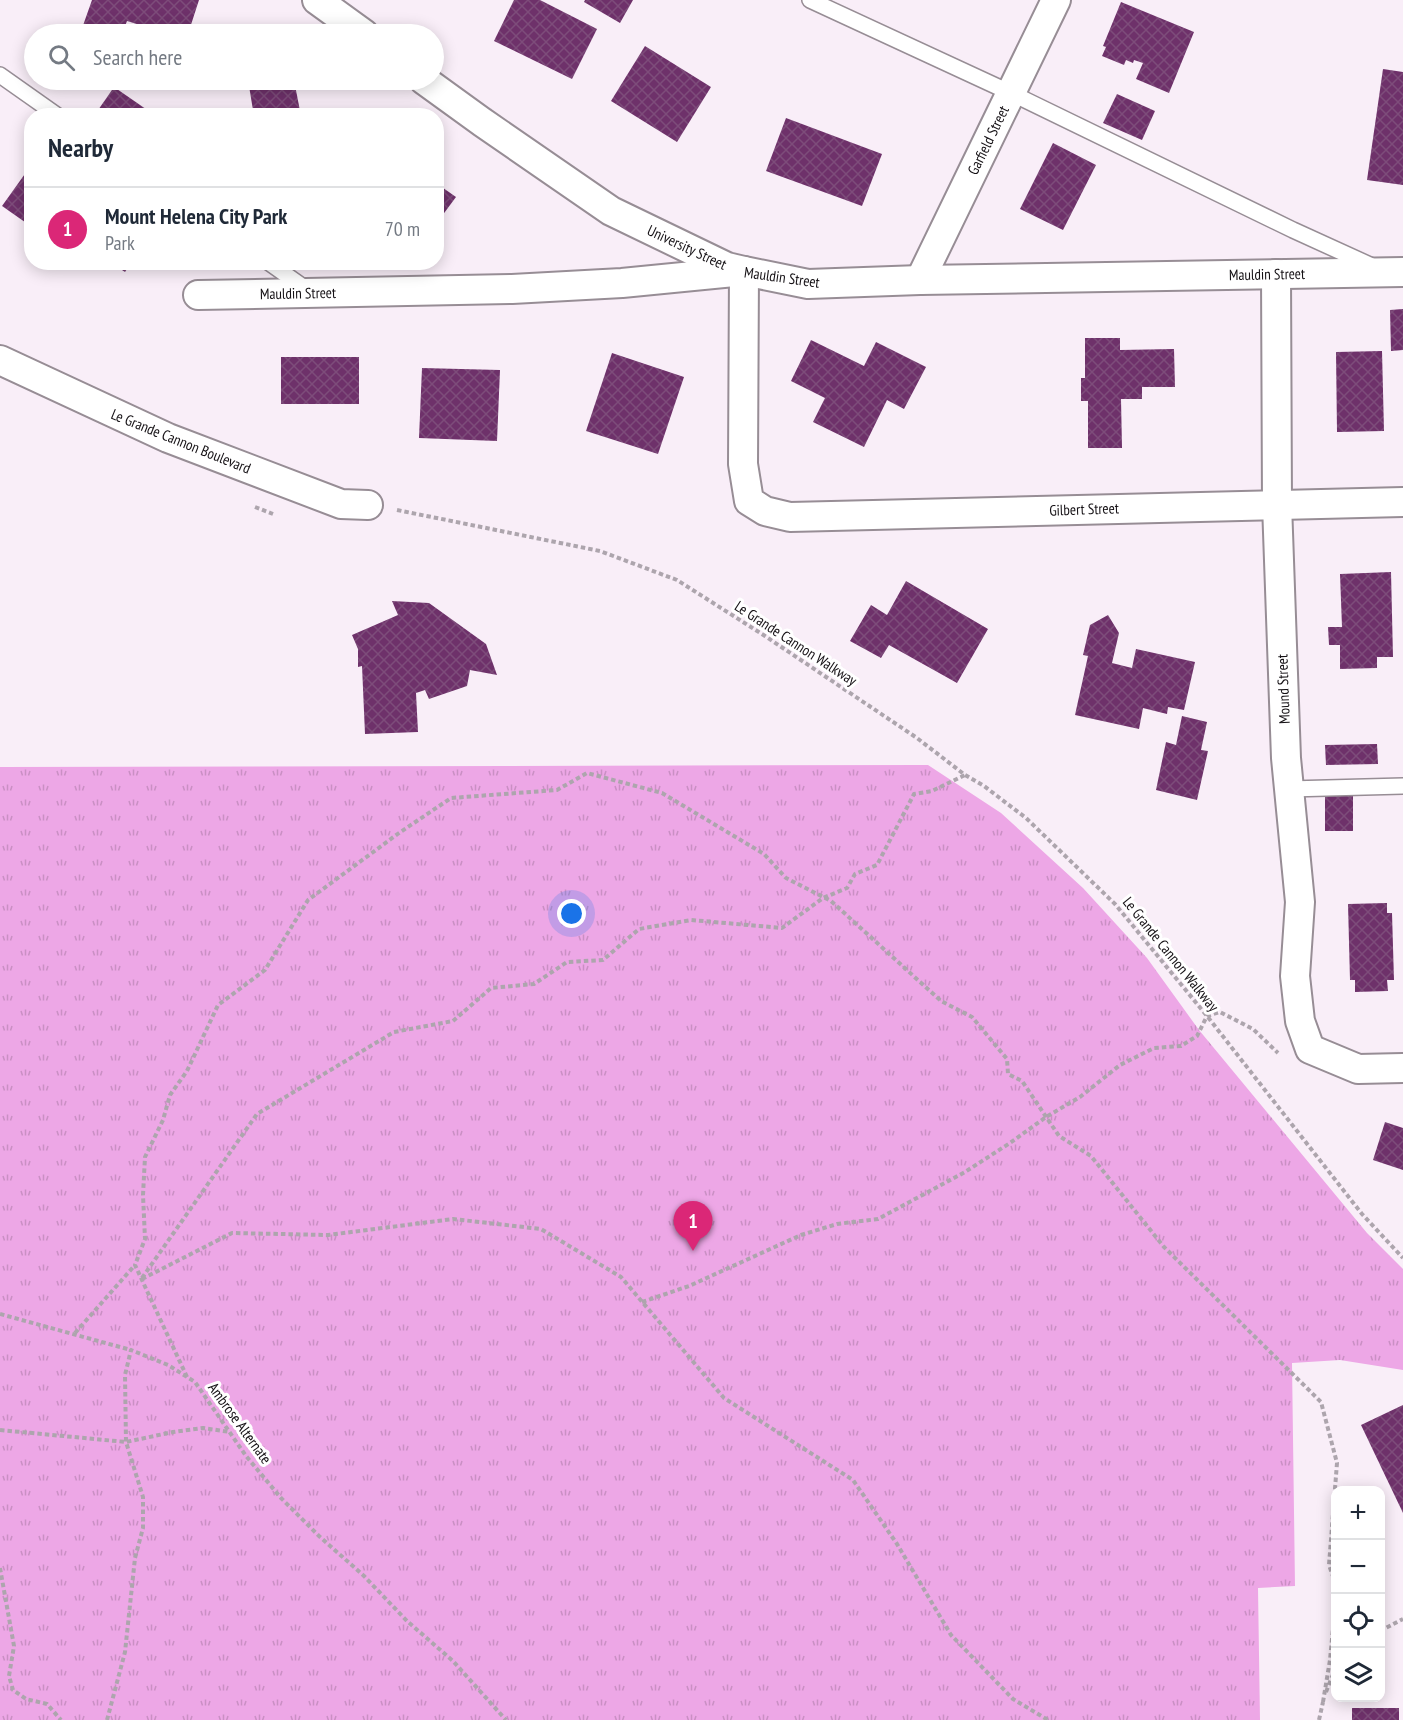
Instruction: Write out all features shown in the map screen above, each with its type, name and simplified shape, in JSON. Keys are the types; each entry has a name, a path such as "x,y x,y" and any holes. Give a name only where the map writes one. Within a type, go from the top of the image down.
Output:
{"street":[{"path":"317,0 350,24"},
{"name":"Garfield Street","path":"920,280 1056,0"},
{"name":"University Street","path":"438,90 611,211 728,267 744,271 743,464 749,501 765,511"},
{"name":"Mauldin Street","path":"198,295 512,289 622,283 744,271 808,284 1395,272"},
{"name":"Mound Street","path":"1276,274 1277,504 1286,758 1300,902 1295,976 1300,1020 1310,1049"},
{"name":"Le Grande Cannon Boulevard","path":"0,360 168,438 341,504 368,505"},
{"name":"Gilbert Street","path":"765,511 790,517 1403,502"},
{"path":"1310,1049 1358,1070 1403,1068"}],"lane":[{"path":"810,0 1011,93 1293,230 1395,272"},
{"path":"0,75 46,108"},
{"path":"279,270 311,292"},
{"path":"1289,789 1403,786"}],"path":[{"path":"250,503 260,510 281,516"},
{"name":"Le Grande Cannon Walkway","path":"368,505 438,517 600,551 677,580 898,725 965,775 984,786 1026,818 1115,904 1207,1016 1362,1214 1403,1258"},
{"path":"75,1333 135,1265 145,1239 143,1195 145,1157 163,1120 170,1095 187,1071 218,1005 265,970 308,900 451,798 557,790 587,773 662,793 764,854 786,878 831,901 940,1001 972,1017 1006,1059 1008,1074 1022,1082 1059,1136 1091,1156 1164,1247 1321,1402 1337,1463 1329,1565 1331,1572"},
{"path":"141,1279 257,1114 394,1032 453,1020 492,988 534,984 567,962 603,960 639,929 691,920 782,928 823,898 847,888 855,874 877,865 914,794 932,791 965,775"},
{"path":"642,1302 689,1286 801,1235 837,1224 878,1219 964,1172 1080,1097 1120,1065 1154,1048 1181,1046 1197,1036 1207,1016 1220,1012 1253,1029 1282,1057 1292,1061 1300,1059 1310,1049"},
{"path":"141,1279 232,1233 328,1235 453,1219 541,1229 621,1277 724,1398 854,1480 897,1544 951,1635 1012,1699 1048,1720"},
{"path":"135,1265 187,1377"},
{"name":"Ambrose Alternate","path":"0,1314 131,1350 168,1365 195,1382 246,1456 281,1498 364,1576 407,1621 453,1661 506,1720"},
{"path":"107,1720 125,1652 135,1558 143,1528 143,1497 126,1442 125,1375 131,1350"},
{"path":"0,1430 126,1442 203,1428 230,1432"},
{"path":"0,1568 14,1646 9,1676 13,1690 26,1698 47,1704 61,1720"},
{"path":"1385,1628 1403,1619"},
{"path":"1319,1720 1331,1647"},
{"path":"1323,1702 1331,1679"}],"green space":[{"path":"928,765 1001,813 1083,888 1147,958 1199,1030 1367,1233 1403,1269 1403,1370 1340,1360 1292,1363 1295,1586 1258,1588 1260,1720 0,1720 0,767"}],"building":[{"path":"92,0 199,0 191,24 137,24 127,21 126,24 84,24"},
{"path":"514,0 540,0 597,29 572,79 494,41"},
{"path":"585,0 633,0 620,23 584,2"},
{"path":"1121,2 1194,32 1169,93 1136,79 1143,63 1126,60 1124,65 1102,56 1106,47 1103,46"},
{"path":"645,46 711,87 677,142 611,101"},
{"path":"1383,69 1403,72 1403,185 1367,180"},
{"path":"112,90 118,90 144,108 100,108"},
{"path":"250,90 296,90 299,108 253,108"},
{"path":"1117,94 1155,111 1142,140 1103,123"},
{"path":"786,118 882,154 862,206 766,171"},
{"path":"1053,143 1096,165 1063,230 1020,209"},
{"path":"24,175 24,221 2,206"},
{"path":"444,189 456,197 444,213"},
{"path":"1403,309 1403,350 1391,351 1390,310"},
{"path":"1085,338 1120,338 1120,350 1174,349 1175,387 1142,387 1142,399 1121,399 1122,448 1088,448 1088,401 1081,401 1081,378 1085,378"},
{"path":"811,340 864,366 876,342 926,367 904,409 887,400 864,447 813,422 825,398 791,381"},
{"path":"1382,351 1384,431 1337,432 1336,352"},
{"path":"612,353 684,377 658,454 586,431"},
{"path":"281,357 359,357 359,404 281,404"},
{"path":"422,368 500,370 497,441 419,438"},
{"path":"1391,572 1393,657 1377,657 1377,668 1340,669 1340,645 1329,645 1328,627 1342,627 1340,574"},
{"path":"906,581 988,629 957,683 889,645 881,658 850,641 871,605 887,615"},
{"path":"392,601 429,603 486,644 497,675 470,670 467,686 429,699 425,690 416,693 418,732 365,734 362,666 358,667 358,649 352,635 398,615"},
{"path":"1108,615 1119,633 1112,663 1132,668 1136,649 1195,662 1184,710 1168,707 1167,714 1143,708 1139,729 1075,715 1088,656 1083,655 1090,625"},
{"path":"1182,716 1207,722 1201,750 1208,751 1197,800 1156,790 1166,742 1176,745"},
{"path":"1377,744 1378,764 1326,765 1325,745"},
{"path":"1325,796 1353,796 1353,831 1325,831"},
{"path":"1387,903 1387,913 1392,913 1394,980 1387,980 1388,991 1355,992 1355,980 1350,980 1348,904"},
{"path":"1385,1122 1403,1128 1403,1170 1373,1160"},
{"path":"1403,1405 1403,1513 1361,1425"},
{"path":"1352,1708 1399,1708 1399,1720 1352,1720"}],"place":[{"name":"Mount Helena City Park","path":"693,1251"}]}
